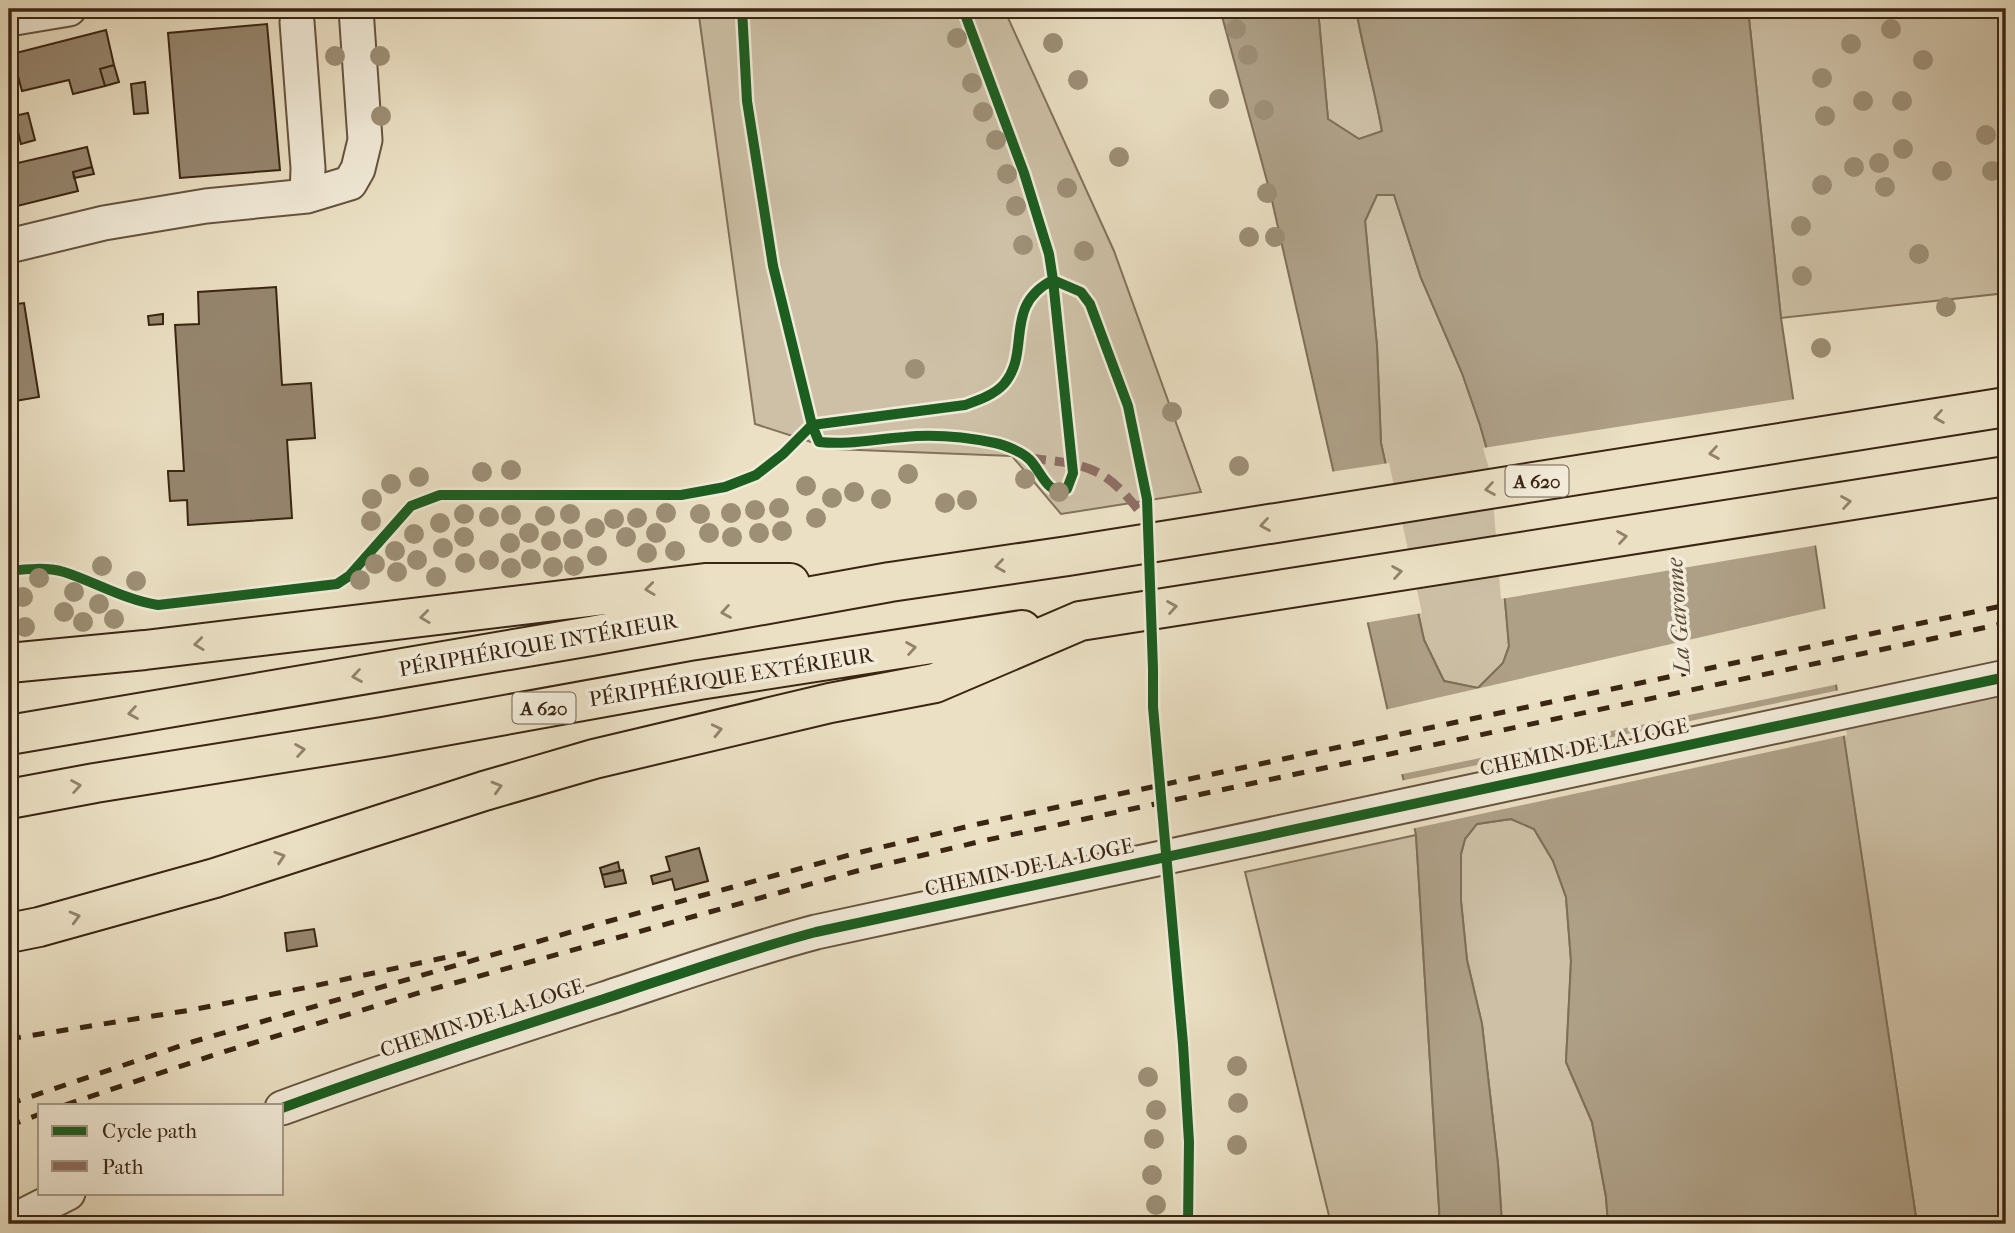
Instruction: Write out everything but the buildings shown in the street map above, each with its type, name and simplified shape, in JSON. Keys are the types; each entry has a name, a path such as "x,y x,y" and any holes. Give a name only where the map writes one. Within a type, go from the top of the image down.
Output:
{"highway":[{"name":"PÉRIPHÉRIQUE INTÉRIEUR","path":"9,735 592,636 890,582 2006,407"},
{"name":"A 620","path":"1080,621 2006,476"},
{"path":"9,663 145,650 705,583 890,582"},
{"name":"PÉRIPHÉRIQUE EXTÉRIEUR","path":"9,799 383,737 699,680 1080,621"},
{"path":"9,933 51,924 215,878 484,791 594,759 935,682 1080,621"}],"street":[{"path":"9,19 69,9"},
{"path":"9,246 104,223 206,206 307,196 350,183 358,169 365,140 356,9"},
{"path":"297,22 308,168 307,196"},
{"name":"CHEMIN DE LA LOGE","path":"284,1107 377,1073 770,944 816,932 2006,677"},
{"path":"9,1223 66,1194"}],"shaded area":[{"path":"698,9 1004,9 1114,251 1201,492 1061,514 1012,456 833,449 755,424"},
{"path":"1318,9 1356,9 1382,132 1359,139 1328,119"},
{"path":"1748,9 2006,9 2006,293 1781,318"},
{"path":"1377,195 1394,195 1421,278 1462,373 1494,474 1509,646 1503,663 1478,688 1444,681 1424,640 1381,443 1377,346 1365,221"},
{"path":"2006,694 2006,1224 1917,1224 1842,727"},
{"path":"1511,819 1534,829 1553,861 1566,897 1571,961 1566,1062 1592,1122 1606,1197 1608,1224 1502,1224 1482,1024 1467,960 1461,901 1461,854 1465,839 1477,824"},
{"path":"1416,835 1440,1224 1331,1224 1245,872"}],"water":[{"name":"La Garonne","path":"1220,9 1318,9 1328,119 1359,139 1382,131 1356,9 1748,9 1781,318 1917,1224 1608,1224 1606,1197 1592,1122 1566,1062 1571,961 1566,897 1553,861 1534,829 1511,819 1477,824 1465,839 1461,854 1461,901 1467,960 1482,1024 1502,1224 1440,1224 1416,835 1270,192","holes":["1377,195 1394,195 1421,278 1462,373 1494,474 1509,646 1503,663 1478,688 1444,681 1424,640 1381,443 1377,346 1365,221"]}],"pier":[{"path":"1796,399 1818,545 1501,599 1491,475 1483,448"},
{"path":"1389,463 1422,613 1364,623 1330,472"},
{"path":"1828,608 1839,684 1398,775 1384,710"},
{"path":"1840,690 1847,735 1411,829 1400,781"}],"railway":[{"path":"9,1104 192,1042 602,923 853,854 978,824 2006,605"},
{"path":"68,1104 220,1053 422,992 857,871 982,841 2006,623"},
{"path":"9,1039 191,1010 466,953"},
{"path":"9,1126 38,1115"}],"marked path":[{"path":"1028,458 1067,463 1095,471 1116,485 1147,520"}],"cycle path":[{"path":"742,9 747,101 773,266 812,425 819,442 927,436 995,443 1026,456 1049,486 1054,489 1067,489 1073,473 1049,254 1024,173 963,9"},
{"path":"1053,280 1081,292 1090,304 1128,406 1147,499 1153,707 1183,1044 1189,1142 1188,1224"},
{"path":"812,425 965,405 991,394 1004,384 1012,371 1022,316 1028,303 1037,291 1053,280"},
{"path":"9,571 57,570 134,599 158,605 337,584 349,576 411,506 440,495 681,495 725,487 756,475 783,454 812,425"},
{"path":"284,1107 736,955 816,932 2006,677"}]}
